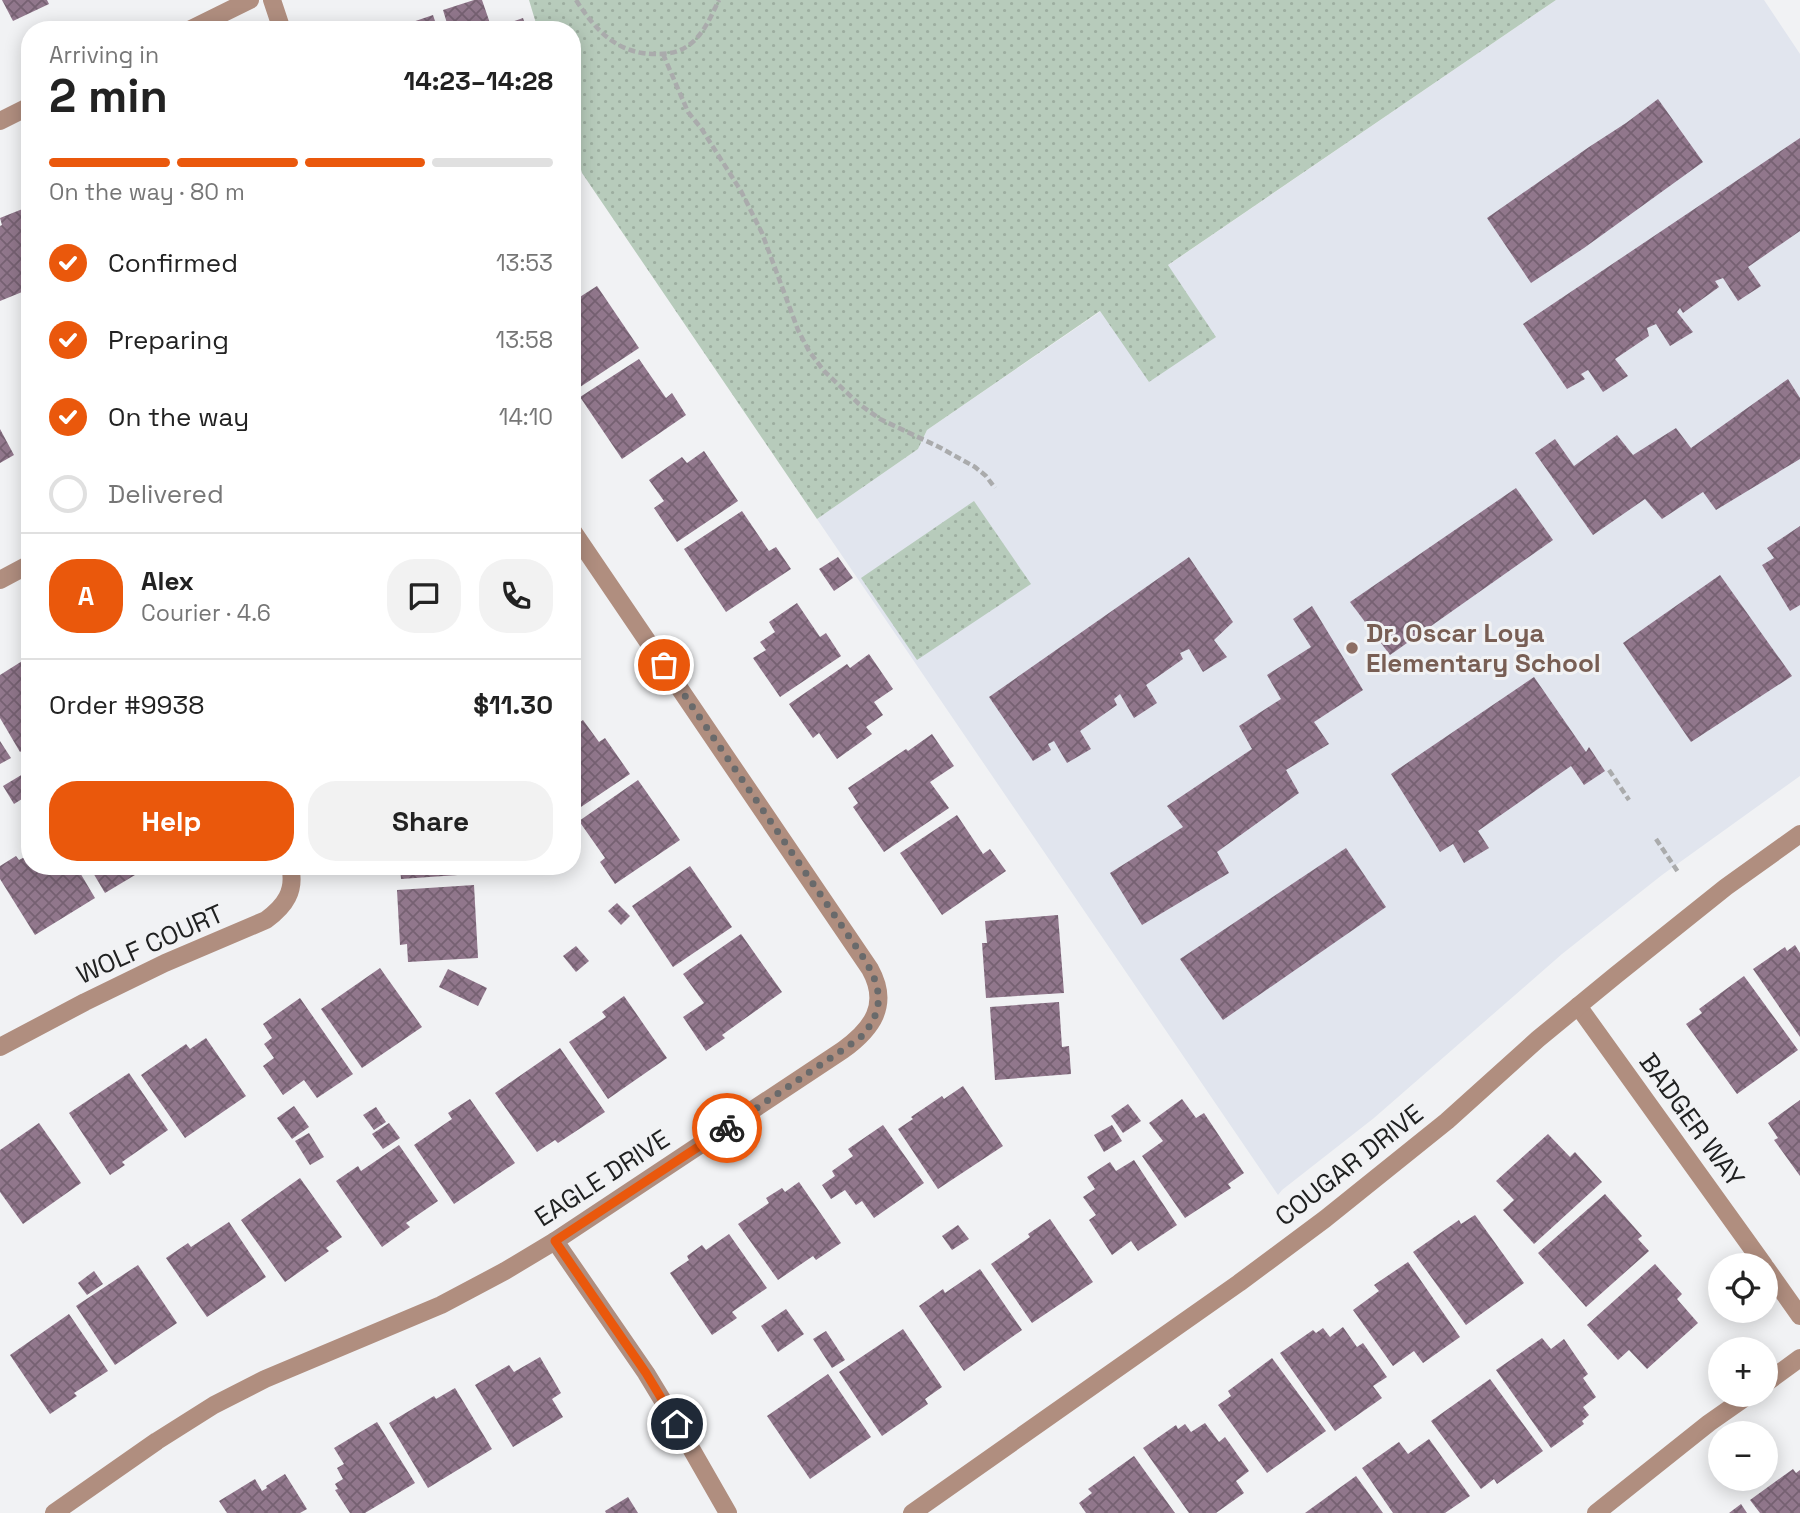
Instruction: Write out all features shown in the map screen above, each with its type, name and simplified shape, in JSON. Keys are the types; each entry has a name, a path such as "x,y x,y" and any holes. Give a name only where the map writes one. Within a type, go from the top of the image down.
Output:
{"street":[{"path":"207,21 250,0"},
{"path":"272,0 279,21"},
{"path":"0,121 21,110"},
{"name":"EAGLE DRIVE","path":"54,1513 214,1405 265,1378 441,1305 505,1271 555,1241 843,1050 867,1030 879,999 875,978 863,957 581,543"},
{"path":"0,580 21,569"},
{"name":"COUGAR DRIVE","path":"912,1513 1239,1283 1325,1219 1447,1121 1578,1006 1726,887 1800,834"},
{"name":"WOLF COURT","path":"0,1047 130,979 265,920 279,911 288,897 293,884 292,875"},
{"name":"BADGER WAY","path":"1578,1006 1755,1253"},
{"path":"555,1241 646,1373 728,1513"},
{"name":"BADGER WAY","path":"1778,1285 1800,1316"},
{"path":"1778,1374 1800,1358"},
{"path":"1596,1513 1732,1407"}],"path":[{"path":"576,0 595,27 608,38 624,48 652,54 683,49 691,44 701,34 719,0"},
{"path":"663,54 688,112 741,191 762,233 798,331 824,372 880,419 975,467 995,488"},
{"path":"1609,770 1629,800"},
{"path":"1656,839 1678,872"}],"shaded area":[{"name":"Dr. Oscar Loya Elementary School","path":"1556,0 1764,0 1800,54 1800,776 1662,875 1562,954 1374,1118 1278,1195 817,519 918,449 927,430"}],"green space":[{"path":"529,0 1556,0 1168,265 1216,337 1149,382 1100,311 927,430 918,449 817,519 582,173 581,21 535,21"},
{"path":"974,501 1031,584 917,660 861,578"}],"building":[{"path":"2,0 47,0 49,4 13,21"},
{"path":"482,0 489,21 446,21 443,10"},
{"path":"433,15 435,21 415,21"},
{"path":"1658,99 1703,162 1531,283 1487,218"},
{"path":"1800,138 1800,231 1748,267 1761,286 1738,301 1723,278 1715,281 1719,287 1683,313 1680,308 1677,312 1693,332 1670,346 1656,324 1647,328 1649,336 1615,359 1628,376 1603,392 1588,370 1581,374 1585,379 1567,389 1523,324"},
{"path":"21,210 21,292 0,301 2,225 0,218"},
{"path":"597,286 639,348 581,386 581,296"},
{"path":"639,359 666,398 672,393 686,415 622,459 581,396"},
{"path":"1788,379 1800,398 1800,459 1716,510 1703,492 1662,519 1645,499 1593,535 1535,453 1555,439 1574,466 1617,435 1633,455 1676,428 1691,448"},
{"path":"0,429 14,455 0,463"},
{"path":"704,451 738,501 677,542 654,508 664,501 649,480 682,457 687,463"},
{"path":"1516,488 1553,540 1390,655 1350,602"},
{"path":"742,511 769,551 776,547 791,569 726,612 684,549"},
{"path":"1800,526 1800,605 1790,611 1762,565 1774,558 1767,548"},
{"path":"838,557 853,578 834,591 819,569"},
{"path":"1189,557 1233,622 1214,640 1227,657 1203,672 1189,649 1180,653 1183,659 1146,685 1157,703 1134,718 1120,694 1114,699 1117,705 1080,731 1091,749 1067,763 1054,741 1048,744 1051,750 1033,761 989,697"},
{"path":"1720,575 1792,676 1691,742 1623,643"},
{"path":"797,603 820,637 826,633 841,656 780,697 753,658 766,650 760,642 775,632 769,622"},
{"path":"1312,606 1363,690 1314,722 1329,744 1286,770 1299,793 1217,852 1229,873 1142,925 1110,873 1183,827 1167,806 1252,749 1239,726 1281,699 1267,675 1311,647 1293,619"},
{"path":"869,654 893,689 874,702 883,715 866,727 872,734 837,759 819,733 813,738 789,704 847,664 850,668"},
{"path":"21,662 20,752 0,718 0,675"},
{"path":"1534,677 1586,752 1589,747 1605,771 1584,785 1571,766 1478,831 1489,848 1464,863 1453,844 1440,852 1391,774"},
{"path":"583,720 599,742 605,738 630,774 581,807"},
{"path":"932,734 954,766 930,782 949,808 884,852 853,807 858,803 848,788"},
{"path":"0,741 11,758 0,764"},
{"path":"21,775 21,800 14,804 3,786"},
{"path":"638,780 680,840 615,884 600,862 605,858 581,824 581,820"},
{"path":"957,815 983,854 990,849 1006,871 942,915 900,853"},
{"path":"1346,848 1386,907 1223,1020 1180,959"},
{"path":"16,856 21,859 21,875 81,875 95,898 35,935 0,879 0,866"},
{"path":"690,866 732,927 673,967 632,906"},
{"path":"94,875 135,875 105,893"},
{"path":"401,875 458,875 401,879"},
{"path":"474,885 478,958 408,962 407,944 400,945 397,890"},
{"path":"617,903 630,916 621,925 608,911"},
{"path":"1058,915 1064,993 986,998 982,943 987,943 985,921"},
{"path":"741,934 782,992 722,1035 725,1038 706,1051 683,1017 704,1003 683,974"},
{"path":"1795,945 1800,953 1800,1037 1753,969 1785,947 1787,951"},
{"path":"576,946 589,961 576,972 563,956"},
{"path":"380,968 422,1027 362,1068 321,1009"},
{"path":"448,969 487,988 478,1006 439,987"},
{"path":"1744,976 1798,1050 1737,1094 1686,1024 1702,1013 1699,1009"},
{"path":"624,996 667,1058 608,1099 569,1042 606,1017 602,1012"},
{"path":"300,998 353,1074 317,1098 304,1080 283,1095 263,1066 274,1058 264,1044 272,1038 263,1024"},
{"path":"1059,1002 1062,1047 1069,1046 1071,1074 995,1080 990,1007"},
{"path":"206,1038 246,1096 185,1138 141,1075 186,1044 190,1049"},
{"path":"560,1048 605,1112 558,1143 555,1140 537,1152 495,1093"},
{"path":"129,1073 168,1130 122,1162 125,1165 110,1175 69,1113"},
{"path":"963,1086 1003,1146 938,1189 898,1129 942,1096 944,1099"},
{"path":"470,1099 515,1163 454,1204 414,1145 452,1119 448,1113"},
{"path":"1182,1099 1196,1118 1204,1113 1244,1173 1228,1184 1231,1188 1185,1218 1142,1156 1163,1141 1149,1123"},
{"path":"1800,1100 1800,1176 1774,1140 1778,1138 1768,1123"},
{"path":"1128,1104 1141,1121 1123,1133 1111,1116"},
{"path":"294,1106 309,1127 292,1139 277,1118"},
{"path":"376,1107 386,1122 374,1130 363,1115"},
{"path":"39,1123 81,1183 23,1224 0,1192 0,1150"},
{"path":"389,1123 400,1138 383,1149 372,1134"},
{"path":"883,1125 924,1183 874,1218 862,1201 856,1205 845,1190 831,1199 822,1185 835,1176 832,1171 853,1156 848,1149"},
{"path":"1112,1125 1122,1141 1104,1152 1094,1135"},
{"path":"309,1133 324,1157 310,1165 295,1141"},
{"path":"1548,1134 1570,1157 1575,1152 1602,1182 1534,1244 1503,1210 1514,1200 1496,1181"},
{"path":"399,1145 438,1201 406,1223 410,1227 382,1247 336,1181 358,1166 361,1171"},
{"path":"1134,1160 1177,1225 1138,1251 1131,1241 1112,1255 1089,1220 1096,1215 1083,1197 1095,1189 1087,1177 1110,1162 1116,1171"},
{"path":"300,1178 342,1237 326,1248 329,1251 285,1282 241,1220"},
{"path":"799,1182 841,1243 816,1260 813,1256 778,1280 738,1224 769,1203 766,1198 782,1188 785,1192"},
{"path":"1605,1194 1642,1236 1638,1239 1649,1251 1586,1307 1538,1253"},
{"path":"1475,1215 1524,1283 1466,1325 1413,1252 1459,1220 1461,1224"},
{"path":"1050,1219 1093,1282 1032,1323 991,1264 1030,1237 1028,1234"},
{"path":"229,1222 266,1277 207,1317 166,1258 188,1243 191,1247"},
{"path":"958,1225 969,1239 952,1250 942,1236"},
{"path":"729,1234 767,1288 732,1312 737,1318 712,1335 670,1273 689,1260 687,1256 702,1245 706,1250"},
{"path":"1408,1262 1460,1337 1423,1363 1414,1351 1393,1366 1353,1310 1379,1291 1374,1285"},
{"path":"1655,1264 1682,1294 1677,1299 1698,1323 1647,1369 1629,1350 1618,1360 1587,1325"},
{"path":"138,1265 177,1323 115,1365 76,1306"},
{"path":"980,1269 1022,1330 964,1371 919,1306 943,1289 945,1293"},
{"path":"94,1271 103,1284 87,1295 78,1283"},
{"path":"786,1309 804,1334 778,1352 761,1326"},
{"path":"69,1314 108,1371 74,1393 77,1396 50,1414 10,1355"},
{"path":"1343,1327 1357,1347 1363,1343 1387,1377 1373,1386 1382,1398 1335,1431 1280,1353 1313,1330 1316,1333 1323,1328 1330,1337"},
{"path":"903,1329 942,1387 925,1399 928,1404 882,1436 839,1372"},
{"path":"826,1331 845,1360 832,1368 813,1339"},
{"path":"1542,1338 1551,1349 1564,1339 1588,1374 1583,1378 1596,1397 1583,1407 1589,1415 1582,1421 1584,1424 1551,1448 1496,1370"},
{"path":"540,1357 561,1393 552,1399 563,1417 513,1447 475,1385 509,1365 514,1372"},
{"path":"1272,1358 1326,1431 1267,1473 1218,1405 1231,1396 1228,1391"},
{"path":"828,1374 871,1437 810,1479 767,1416"},
{"path":"1490,1379 1543,1451 1497,1484 1494,1479 1481,1489 1431,1421"},
{"path":"455,1388 492,1449 428,1488 389,1423 434,1396 436,1399"},
{"path":"377,1422 415,1483 365,1513 350,1513 335,1490 338,1489 335,1484 343,1479 337,1468 344,1464 334,1448"},
{"path":"1205,1423 1219,1442 1225,1437 1249,1471 1236,1481 1244,1493 1216,1513 1189,1513 1143,1448 1176,1425 1178,1429 1185,1424 1191,1432"},
{"path":"1429,1439 1470,1496 1445,1513 1393,1513 1362,1468 1399,1442 1408,1454"},
{"path":"1134,1456 1175,1513 1086,1513 1079,1503 1092,1493 1088,1489"},
{"path":"1793,1469 1796,1473 1800,1470 1800,1513 1760,1513 1750,1500 1762,1491 1778,1491 1778,1480"},
{"path":"285,1474 307,1509 300,1513 227,1513 219,1501 255,1479 262,1491"},
{"path":"1356,1476 1383,1513 1305,1513"},
{"path":"628,1497 638,1513 606,1513 605,1511"},
{"path":"1741,1504 1747,1513 1729,1513"}],"way so far":[{"path":"664,665 863,957 878,988 876,1011 860,1038 727,1128"}],"place":[{"name":"Dr. Oscar Loya Elementary School","path":"1352,648"}],"route":[{"path":"677,1424 646,1373 555,1241 727,1128"}]}
